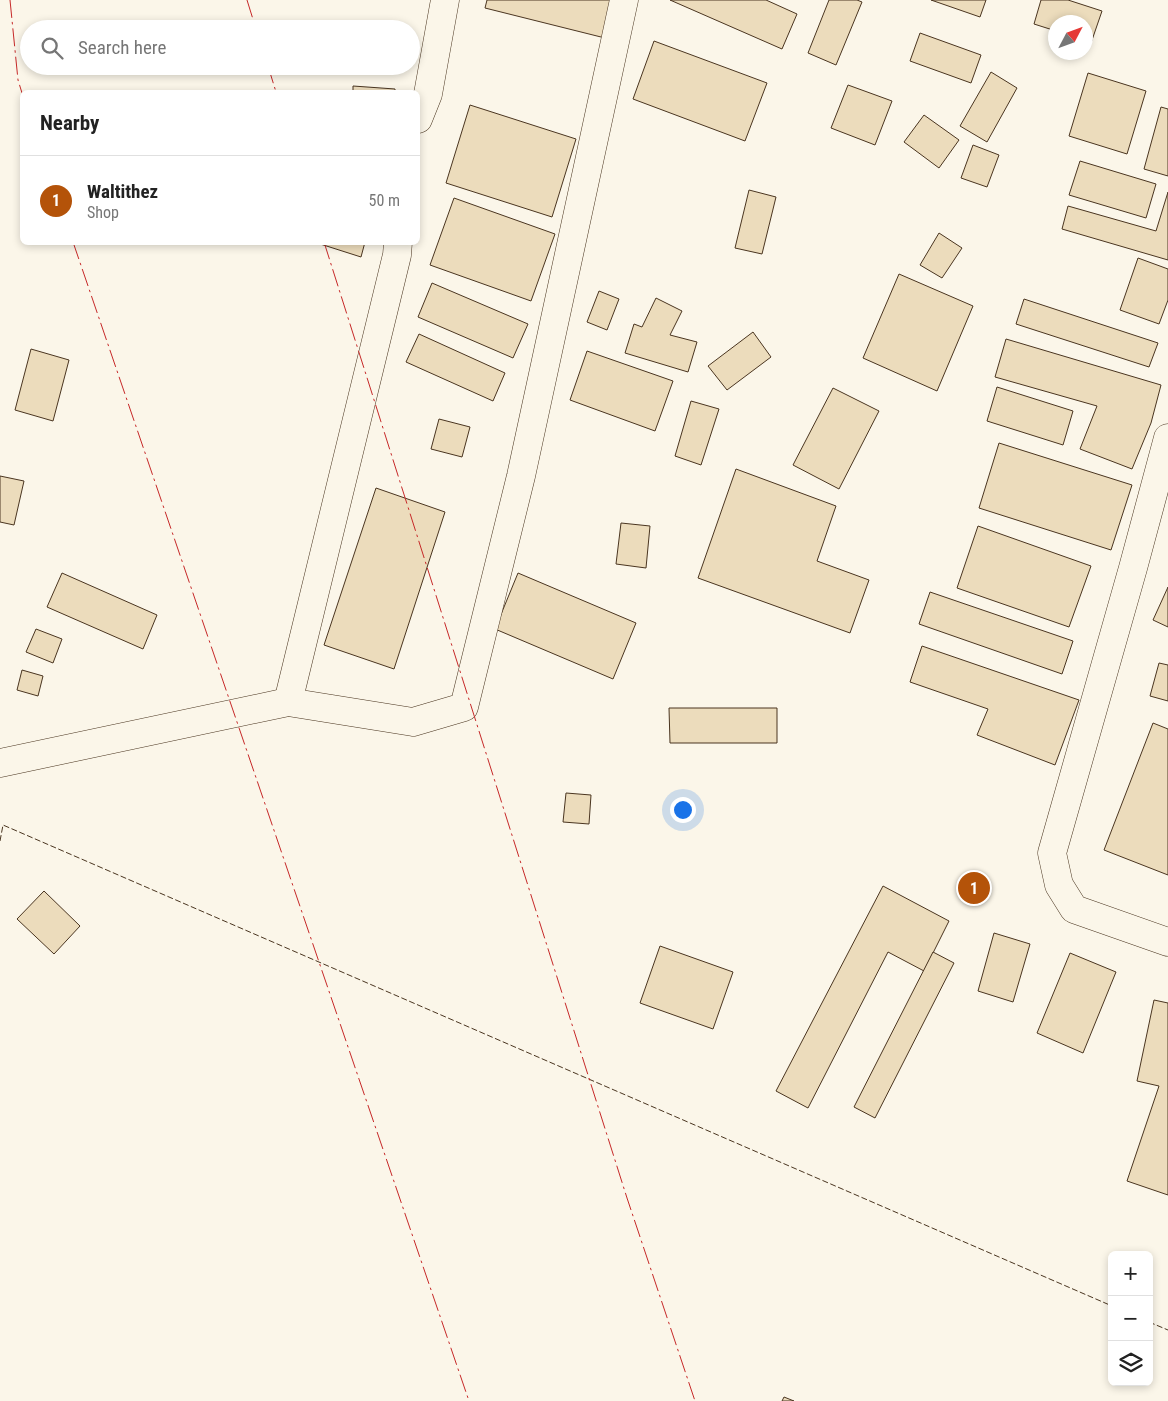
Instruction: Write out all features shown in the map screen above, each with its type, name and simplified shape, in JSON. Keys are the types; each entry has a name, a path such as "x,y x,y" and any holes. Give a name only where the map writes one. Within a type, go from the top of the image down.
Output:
{"street":[{"path":"420,114 428,94 445,0"},
{"path":"0,763 288,702 413,722 464,707 521,476 624,0"},
{"path":"288,702 397,245"},
{"path":"1168,438 1052,853 1059,885 1074,909 1168,942"}],"building":[{"path":"487,0 614,0 605,38 485,8"},
{"path":"670,0 766,0 797,14 782,49"},
{"path":"829,0 857,0 862,2 836,65 808,53"},
{"path":"931,0 986,0 980,17"},
{"path":"1041,0 1068,0 1102,11 1093,37 1093,15 1048,15 1048,28 1034,24"},
{"path":"920,33 981,55 971,83 910,61"},
{"path":"654,41 767,83 745,141 633,99"},
{"path":"991,72 1017,88 987,142 960,126"},
{"path":"1088,73 1146,91 1127,154 1069,136"},
{"path":"848,85 892,101 875,145 831,128"},
{"path":"353,86 395,89 395,90 353,90"},
{"path":"470,105 576,139 552,217 446,183"},
{"path":"1161,107 1168,109 1168,176 1144,169"},
{"path":"924,115 959,140 939,168 904,142"},
{"path":"973,145 999,155 987,187 961,178"},
{"path":"1080,161 1156,184 1146,218 1069,195"},
{"path":"749,190 776,197 762,254 735,248"},
{"path":"1168,192 1168,260 1062,229 1068,206 1156,231"},
{"path":"454,198 555,234 531,301 430,265"},
{"path":"939,233 962,248 942,278 920,265"},
{"path":"323,245 364,245 361,257"},
{"path":"1138,258 1168,269 1168,300 1159,324 1120,310"},
{"path":"899,274 973,306 937,391 863,358"},
{"path":"432,283 528,324 513,358 418,317"},
{"path":"599,291 619,299 607,330 587,322"},
{"path":"656,298 682,311 670,335 697,342 688,372 625,353 634,324 642,327"},
{"path":"1024,299 1158,343 1149,367 1016,324"},
{"path":"753,332 771,357 727,390 708,366"},
{"path":"419,334 505,373 493,401 406,362"},
{"path":"1006,339 1161,385 1151,423 1132,469 1080,449 1097,406 995,377"},
{"path":"31,349 69,360 53,421 15,410"},
{"path":"587,351 673,381 655,431 570,400"},
{"path":"997,387 1073,411 1063,445 987,421"},
{"path":"833,388 879,411 839,489 793,465"},
{"path":"691,401 719,409 701,465 675,456"},
{"path":"439,419 470,427 462,457 431,449"},
{"path":"999,443 1132,485 1111,550 979,508"},
{"path":"736,469 836,506 817,561 869,580 850,633 698,578"},
{"path":"0,476 24,481 14,525 0,522"},
{"path":"376,488 445,512 394,669 324,645"},
{"path":"621,523 650,526 646,568 616,564"},
{"path":"978,526 1091,566 1069,627 957,588"},
{"path":"62,573 157,615 143,649 47,607"},
{"path":"518,573 636,623 613,679 495,629"},
{"path":"1168,587 1168,627 1153,620"},
{"path":"930,592 1073,641 1062,674 919,624"},
{"path":"36,629 62,639 53,663 26,652"},
{"path":"922,646 1079,700 1055,765 977,735 988,709 910,682"},
{"path":"1159,663 1168,665 1168,701 1150,696"},
{"path":"22,670 43,676 38,696 17,690"},
{"path":"669,708 777,708 777,743 670,743"},
{"path":"1153,723 1168,729 1168,875 1104,850"},
{"path":"566,793 591,795 589,824 563,822"},
{"path":"883,886 949,921 924,971 888,952 808,1108 776,1091"},
{"path":"44,891 80,926 54,954 17,919"},
{"path":"994,933 1030,944 1013,1002 978,991"},
{"path":"660,946 733,972 713,1029 640,1003"},
{"path":"933,952 954,963 875,1118 854,1107"},
{"path":"1070,953 1116,972 1083,1053 1037,1033"},
{"path":"1154,1000 1168,1003 1168,1195 1127,1181 1159,1086 1137,1081"},
{"path":"784,1397 794,1401 782,1401"}],"fence":[{"path":"0,841 3,825 1108,1304"},
{"path":"1153,1324 1168,1330"}],"power":[{"path":"10,0 18,80 21,90"},
{"path":"247,0 253,20"},
{"path":"271,75 275,90"},
{"path":"74,245 469,1401"},
{"path":"325,245 627,1198 695,1401"}],"place":[{"name":"Waltithez","path":"974,888"}]}
